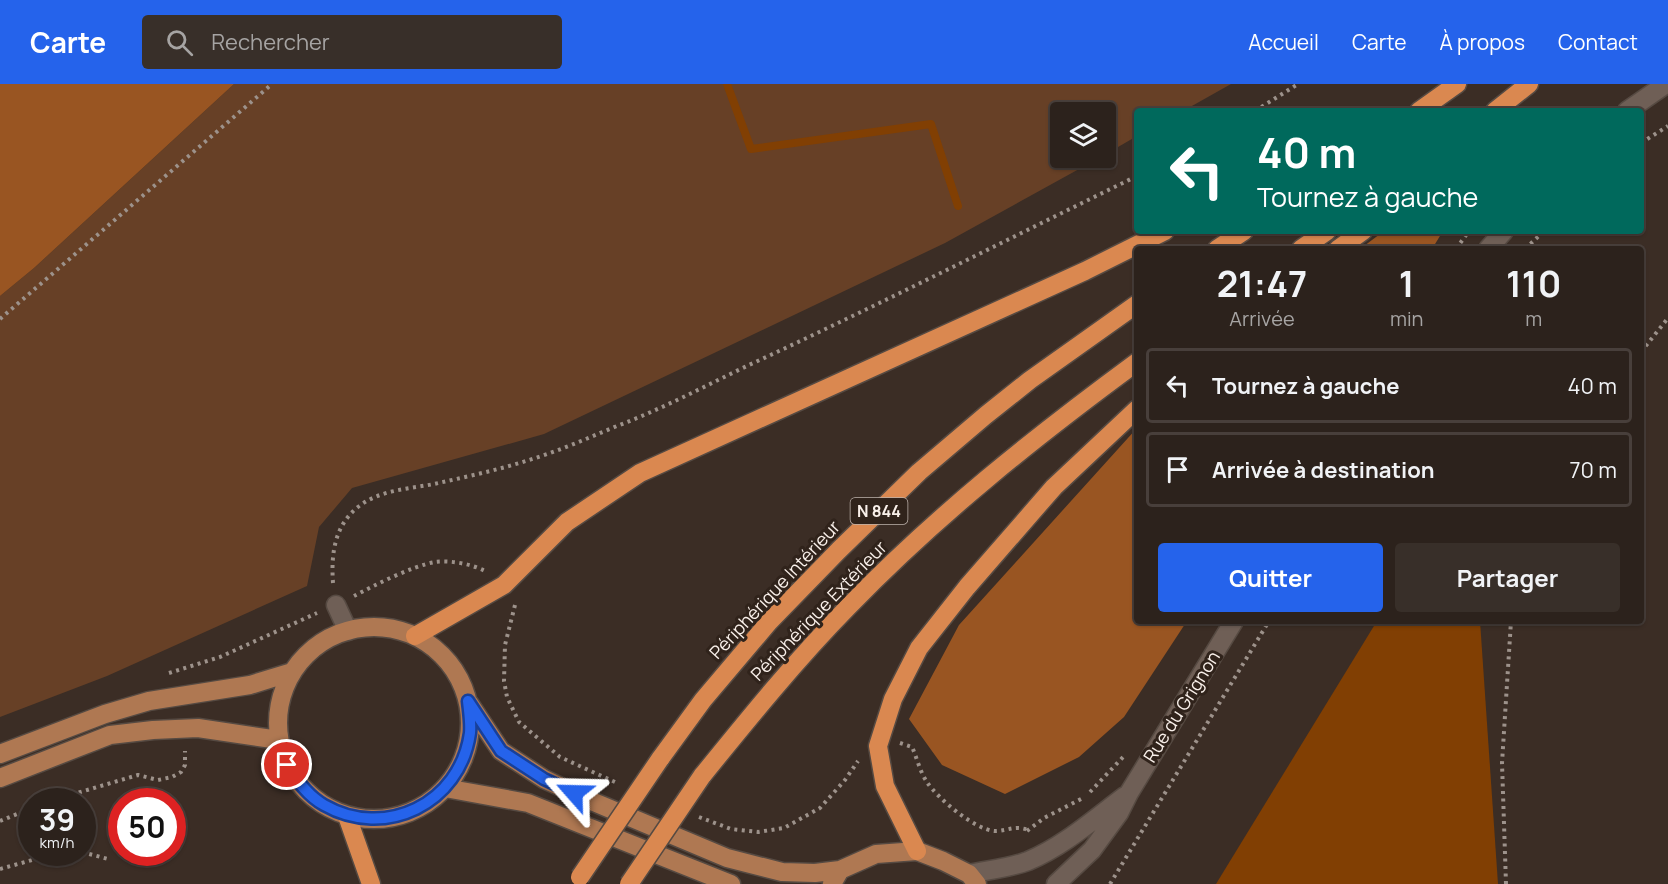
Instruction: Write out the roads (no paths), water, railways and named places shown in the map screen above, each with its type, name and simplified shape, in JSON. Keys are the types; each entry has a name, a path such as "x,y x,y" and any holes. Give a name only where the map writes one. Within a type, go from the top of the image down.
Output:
{"highway":[{"path":"1423,108 1457,84"},
{"path":"1499,108 1529,84"},
{"path":"1135,246 1159,234"},
{"path":"1222,246 1240,234"},
{"path":"1305,246 1323,234"},
{"path":"1342,246 1359,234"},
{"path":"415,636 504,585 567,522 640,473 1085,271 1134,246"},
{"name":"Périphérique Intérieur","path":"578,880 660,759 704,700 769,622 919,472 1030,380 1134,306"},
{"name":"Périphérique Extérieur","path":"629,884 702,776 780,680 848,607 899,557 978,486 1078,405 1134,364"},
{"path":"917,851 885,786 878,746 893,699 919,648 967,587 1054,486 1134,412"},
{"path":"347,816 371,884"}],"main road":[{"path":"468,701 470,732 462,762 446,788 425,806 400,816 374,820 347,816 322,805 302,788 287,765 279,740 278,716 282,693 292,672 307,654 326,640 348,631 370,628 393,629 415,636 439,653 457,675 468,701 501,751 544,779 589,800 727,858 782,872 814,873 836,877 876,854 917,851 943,861 973,879"},
{"path":"0,754 105,714 149,701 250,685 292,672"},
{"path":"0,778 110,735 198,728 279,740"},
{"path":"446,788 528,803 731,884"}],"street":[{"path":"1631,108 1666,84"},
{"path":"1491,246 1501,234"},
{"path":"336,605 348,631"},
{"name":"Rue du Grignon","path":"1056,884 1092,850 1119,813 1232,624"},
{"name":"Rue du Grignon","path":"973,879 1040,855 1071,837 1129,793"}],"waterway":[{"path":"727,84 751,149 931,124 958,206"}]}
